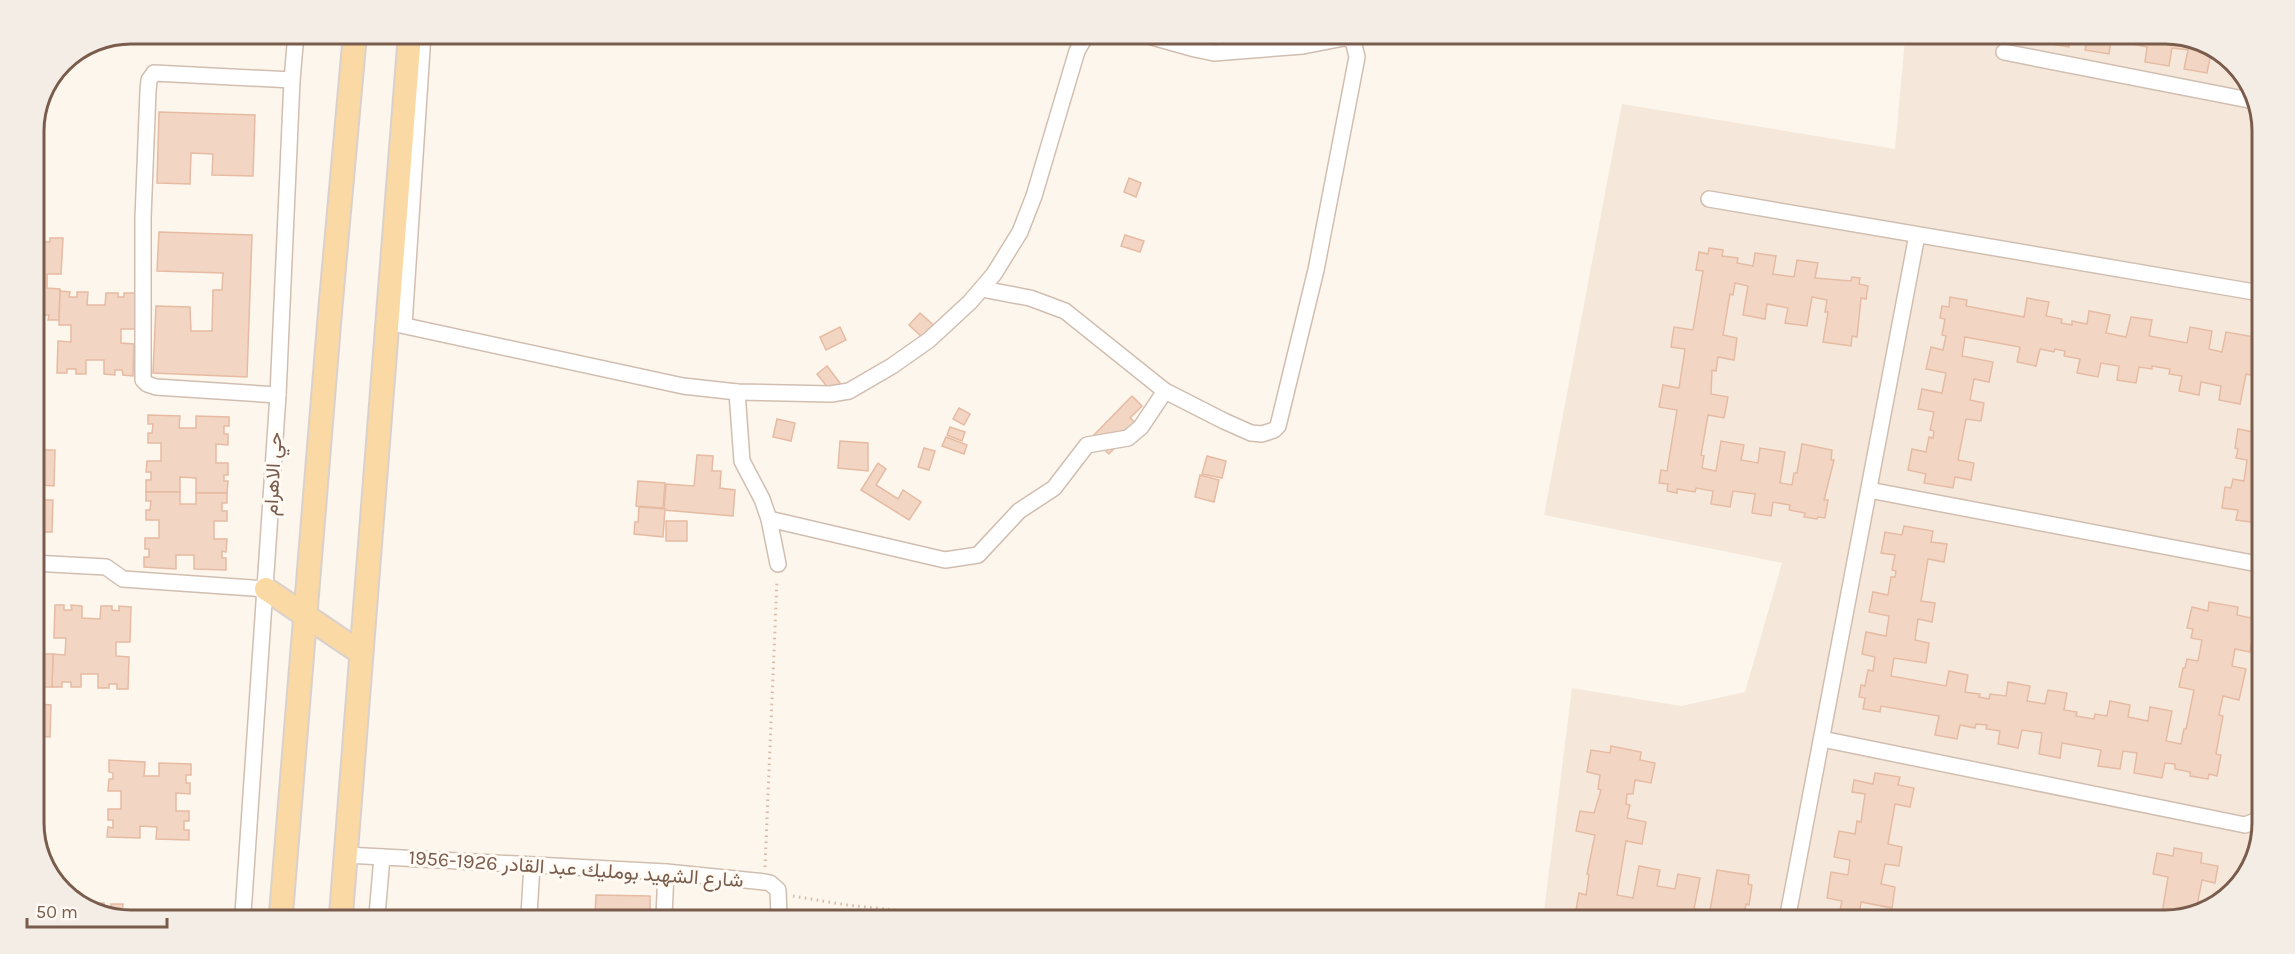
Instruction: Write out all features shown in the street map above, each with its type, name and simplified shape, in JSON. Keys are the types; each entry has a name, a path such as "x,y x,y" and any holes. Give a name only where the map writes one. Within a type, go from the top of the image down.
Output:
{"main road":[{"path":"280,910 354,44"},
{"path":"341,910 361,653 396,324 410,44"},
{"path":"266,589 361,653"}],"street":[{"name":"حي الاهرام","path":"243,910 278,395 295,44"},
{"path":"422,44 396,324 683,386 737,392 831,394 849,391 892,366 929,339 981,290 994,274 1020,232 1034,196 1077,51 1081,44"},
{"path":"1179,44 1214,53 1313,44"},
{"path":"981,290 1030,298 1065,311 1165,391 1251,433 1267,433 1278,426 1316,270 1357,52 1354,44"},
{"path":"2004,52 2246,99"},
{"path":"278,395 156,387 143,380 143,218 148,91 149,80 154,73 292,80"},
{"path":"1709,200 2251,291"},
{"path":"1789,910 1917,235"},
{"path":"769,519 945,561 978,555 1008,520 1054,488 1088,444 1122,440 1141,427 1165,391"},
{"path":"737,392 742,461 762,499 769,519 778,564"},
{"path":"1869,490 2252,563"},
{"path":"44,564 106,567 123,579 266,589"},
{"path":"1822,739 2245,825 2252,822"},
{"name":"شارع الشهيد بومليك عبد القادر 1926-1956","path":"346,855 666,872 765,882 774,886 780,894"},
{"path":"377,910 382,857"},
{"path":"529,910 532,865"},
{"path":"664,910 666,872"},
{"path":"779,910 780,894"}],"path":[{"path":"765,882 778,564"},
{"path":"780,894 900,910"}],"shaded area":[{"path":"1905,44 2182,45 2208,55 2222,65 2243,92 2250,113 2251,125 2252,824 2245,857 2230,881 2213,896 2203,902 2176,910 1544,910 1572,688 1681,706 1745,692 1782,563 1544,515 1622,104 1895,149"}],"building":[{"path":"2050,44 2069,44 2069,47"},
{"path":"2086,44 2111,44 2109,54 2085,50"},
{"path":"2132,44 2182,45 2198,50 2213,58 2210,58 2207,73 2184,69 2188,50 2172,48 2169,66 2145,62 2147,47"},
{"path":"159,112 255,115 253,176 212,175 213,154 191,153 190,184 157,183"},
{"path":"1129,178 1141,183 1136,197 1124,192"},
{"path":"159,232 252,235 247,377 153,373 156,306 190,307 191,331 212,331 213,290 222,290 223,273 157,271"},
{"path":"1125,235 1144,241 1140,252 1121,246"},
{"path":"50,238 63,238 61,274 47,274 47,288 60,289 59,320 48,320 49,315 44,315 44,242 50,242"},
{"path":"1709,248 1723,250 1722,256 1738,258 1737,263 1753,266 1755,253 1776,256 1773,274 1794,277 1797,260 1818,263 1815,278 1851,281 1852,277 1860,278 1859,284 1868,286 1866,299 1861,298 1857,337 1852,336 1851,346 1823,342 1828,312 1825,312 1827,300 1812,297 1807,326 1785,323 1788,308 1767,304 1765,319 1743,315 1748,286 1735,283 1733,295 1730,294 1723,335 1737,338 1734,360 1718,357 1716,371 1712,370 1711,394 1728,397 1724,418 1708,415 1701,455 1704,456 1702,468 1716,471 1721,441 1744,445 1741,460 1758,463 1760,448 1785,452 1780,483 1792,485 1794,473 1797,473 1802,444 1832,450 1831,460 1834,460 1824,500 1828,500 1825,518 1804,517 1805,513 1789,510 1790,505 1773,502 1771,516 1752,513 1755,494 1733,491 1730,507 1711,504 1713,491 1696,488 1695,492 1677,489 1677,493 1667,491 1668,484 1659,483 1661,470 1667,471 1677,410 1659,407 1663,385 1679,388 1685,349 1671,347 1674,327 1693,330 1703,271 1696,270 1699,252 1708,254"},
{"path":"60,291 70,292 69,297 77,297 77,292 88,292 87,305 105,305 106,293 118,293 118,297 124,297 124,293 136,293 135,329 121,329 121,343 134,344 133,376 123,375 122,370 115,370 115,375 104,374 104,360 86,360 86,374 76,374 76,369 67,369 67,373 57,373 58,341 71,342 71,325 59,325"},
{"path":"1950,297 1967,300 1966,306 2024,317 2027,298 2049,302 2046,316 2062,319 2061,323 2072,325 2072,321 2087,324 2089,311 2110,315 2106,333 2126,337 2131,317 2152,320 2149,336 2187,343 2190,327 2212,331 2209,349 2222,352 2226,332 2251,336 2251,375 2246,374 2240,404 2219,400 2221,386 2201,382 2199,395 2179,391 2182,376 2169,374 2170,369 2152,366 2152,369 2139,367 2136,383 2117,380 2119,366 2101,363 2098,377 2077,373 2080,359 2064,356 2065,351 2055,349 2054,352 2040,349 2036,366 2017,362 2020,347 1965,337 1962,356 1993,362 1989,382 1974,379 1970,400 1984,403 1981,421 1966,419 1958,460 1974,463 1971,480 1955,477 1953,488 1924,483 1926,474 1908,470 1912,449 1926,452 1929,437 1933,438 1934,431 1930,430 1934,412 1918,409 1922,389 1942,393 1946,373 1926,369 1931,347 1943,350 1946,336 1942,335 1945,319 1940,318 1942,306 1949,307"},
{"path":"920,313 937,328 925,340 909,325"},
{"path":"840,327 846,340 826,350 820,337"},
{"path":"827,366 847,392 837,399 817,374"},
{"path":"1132,396 1142,406 1130,418 1137,424 1109,454 1091,438"},
{"path":"959,408 970,414 964,425 953,419"},
{"path":"148,415 180,416 179,428 196,428 196,416 229,417 229,426 224,426 224,434 228,434 228,445 216,444 216,463 228,463 228,475 224,475 224,481 228,481 227,493 196,493 196,478 180,477 180,492 146,492 146,480 151,480 151,472 146,472 147,461 161,461 161,443 148,443 148,433 152,433 153,424 148,424"},
{"path":"777,419 795,423 791,441 773,437"},
{"path":"950,427 965,432 962,441 947,435"},
{"path":"2238,429 2251,432 2252,522 2236,520 2238,510 2222,508 2225,487 2231,488 2233,479 2244,481 2247,460 2236,458"},
{"path":"946,437 967,445 964,454 942,446"},
{"path":"840,441 868,443 868,471 838,468"},
{"path":"924,448 935,451 929,470 918,467"},
{"path":"44,450 55,450 54,486 44,485"},
{"path":"697,455 713,456 712,471 721,471 720,488 735,490 733,516 664,510 666,484 694,486"},
{"path":"1207,456 1226,461 1222,478 1202,474"},
{"path":"878,463 886,469 876,485 898,499 903,490 921,502 909,520 861,490"},
{"path":"1200,475 1219,480 1214,502 1195,497"},
{"path":"638,481 665,483 663,508 636,506"},
{"path":"146,492 180,492 180,504 196,504 196,493 227,493 227,503 222,503 222,511 227,511 227,521 214,521 214,539 227,539 226,552 222,551 222,558 226,558 226,570 194,569 194,555 176,555 176,569 144,567 144,557 149,557 149,549 145,549 145,538 159,538 159,520 146,520 146,510 150,510 151,501 146,501"},
{"path":"44,500 53,500 52,532 44,532"},
{"path":"639,507 665,509 663,537 634,534"},
{"path":"666,521 687,521 687,541 666,541"},
{"path":"1904,526 1933,531 1931,542 1947,544 1944,562 1928,559 1921,601 1935,603 1932,622 1918,619 1915,640 1929,643 1926,663 1894,658 1891,676 1946,686 1949,671 1968,675 1965,692 1980,694 1979,697 1989,699 1990,694 2006,696 2008,682 2030,686 2027,701 2045,704 2048,690 2067,693 2064,710 2077,712 2076,716 2094,719 2095,714 2107,716 2110,701 2130,705 2128,717 2148,721 2150,707 2172,711 2166,741 2181,744 2194,690 2179,687 2187,659 2198,661 2202,640 2191,638 2193,629 2187,628 2192,607 2208,611 2209,602 2238,607 2237,615 2252,618 2252,642 2250,652 2235,649 2232,666 2246,669 2239,700 2223,696 2219,715 2223,716 2216,754 2221,755 2217,776 2209,774 2208,779 2190,776 2190,772 2175,769 2175,764 2165,763 2162,778 2134,773 2137,753 2123,751 2120,769 2098,766 2101,750 2062,743 2060,758 2039,754 2042,733 2022,730 2018,748 1998,744 2000,731 1986,729 1987,725 1976,724 1975,728 1960,725 1957,739 1935,735 1939,716 1881,706 1880,712 1863,709 1865,698 1859,697 1861,685 1865,686 1868,670 1873,671 1875,657 1862,654 1866,632 1886,636 1889,616 1869,612 1873,592 1888,595 1891,577 1895,577 1896,571 1892,570 1895,555 1881,553 1885,532 1902,535"},
{"path":"55,605 64,605 64,610 72,610 71,605 82,606 82,618 100,619 101,606 112,606 112,610 119,611 119,606 131,607 130,642 116,642 116,656 129,657 128,689 117,689 117,684 109,684 109,688 98,688 98,674 81,674 81,687 71,687 71,682 62,682 62,687 52,687 53,654 65,655 66,638 54,638"},
{"path":"44,654 53,654 52,687 44,687"},
{"path":"44,704 51,705 50,737 44,736"},
{"path":"1611,746 1641,752 1640,760 1655,763 1651,783 1635,780 1633,794 1627,794 1626,804 1630,805 1627,818 1646,822 1642,844 1626,841 1617,895 1633,898 1639,866 1660,870 1657,886 1675,889 1678,874 1700,878 1694,909 1702,910 1576,910 1579,893 1586,895 1589,875 1587,874 1595,835 1576,831 1580,811 1594,813 1601,790 1598,789 1600,775 1587,772 1591,750 1610,753"},
{"path":"109,760 145,762 144,776 159,776 159,763 191,764 191,775 186,775 186,783 190,783 190,794 176,793 176,811 189,811 189,821 184,821 184,830 189,830 189,840 156,839 157,827 140,826 140,838 107,837 108,827 113,828 113,820 108,820 108,809 121,809 121,791 108,791 109,779 113,779 113,773 109,772"},
{"path":"1875,773 1900,777 1898,785 1914,788 1910,807 1895,804 1888,844 1902,847 1899,866 1885,864 1881,884 1895,887 1892,908 1861,902 1860,910 1840,910 1842,901 1827,898 1831,872 1848,875 1850,860 1834,857 1839,831 1855,834 1857,821 1861,822 1865,794 1852,792 1854,780 1873,784"},
{"path":"2174,848 2202,853 2201,863 2218,866 2215,883 2202,880 2197,904 2176,910 2162,910 2168,877 2153,874 2157,853 2173,856"},
{"path":"1717,870 1749,875 1748,884 1752,885 1749,905 1746,904 1745,910 1710,910"},
{"path":"596,895 650,896 650,910 595,910"},
{"path":"111,904 123,904 122,910 110,908"}]}
